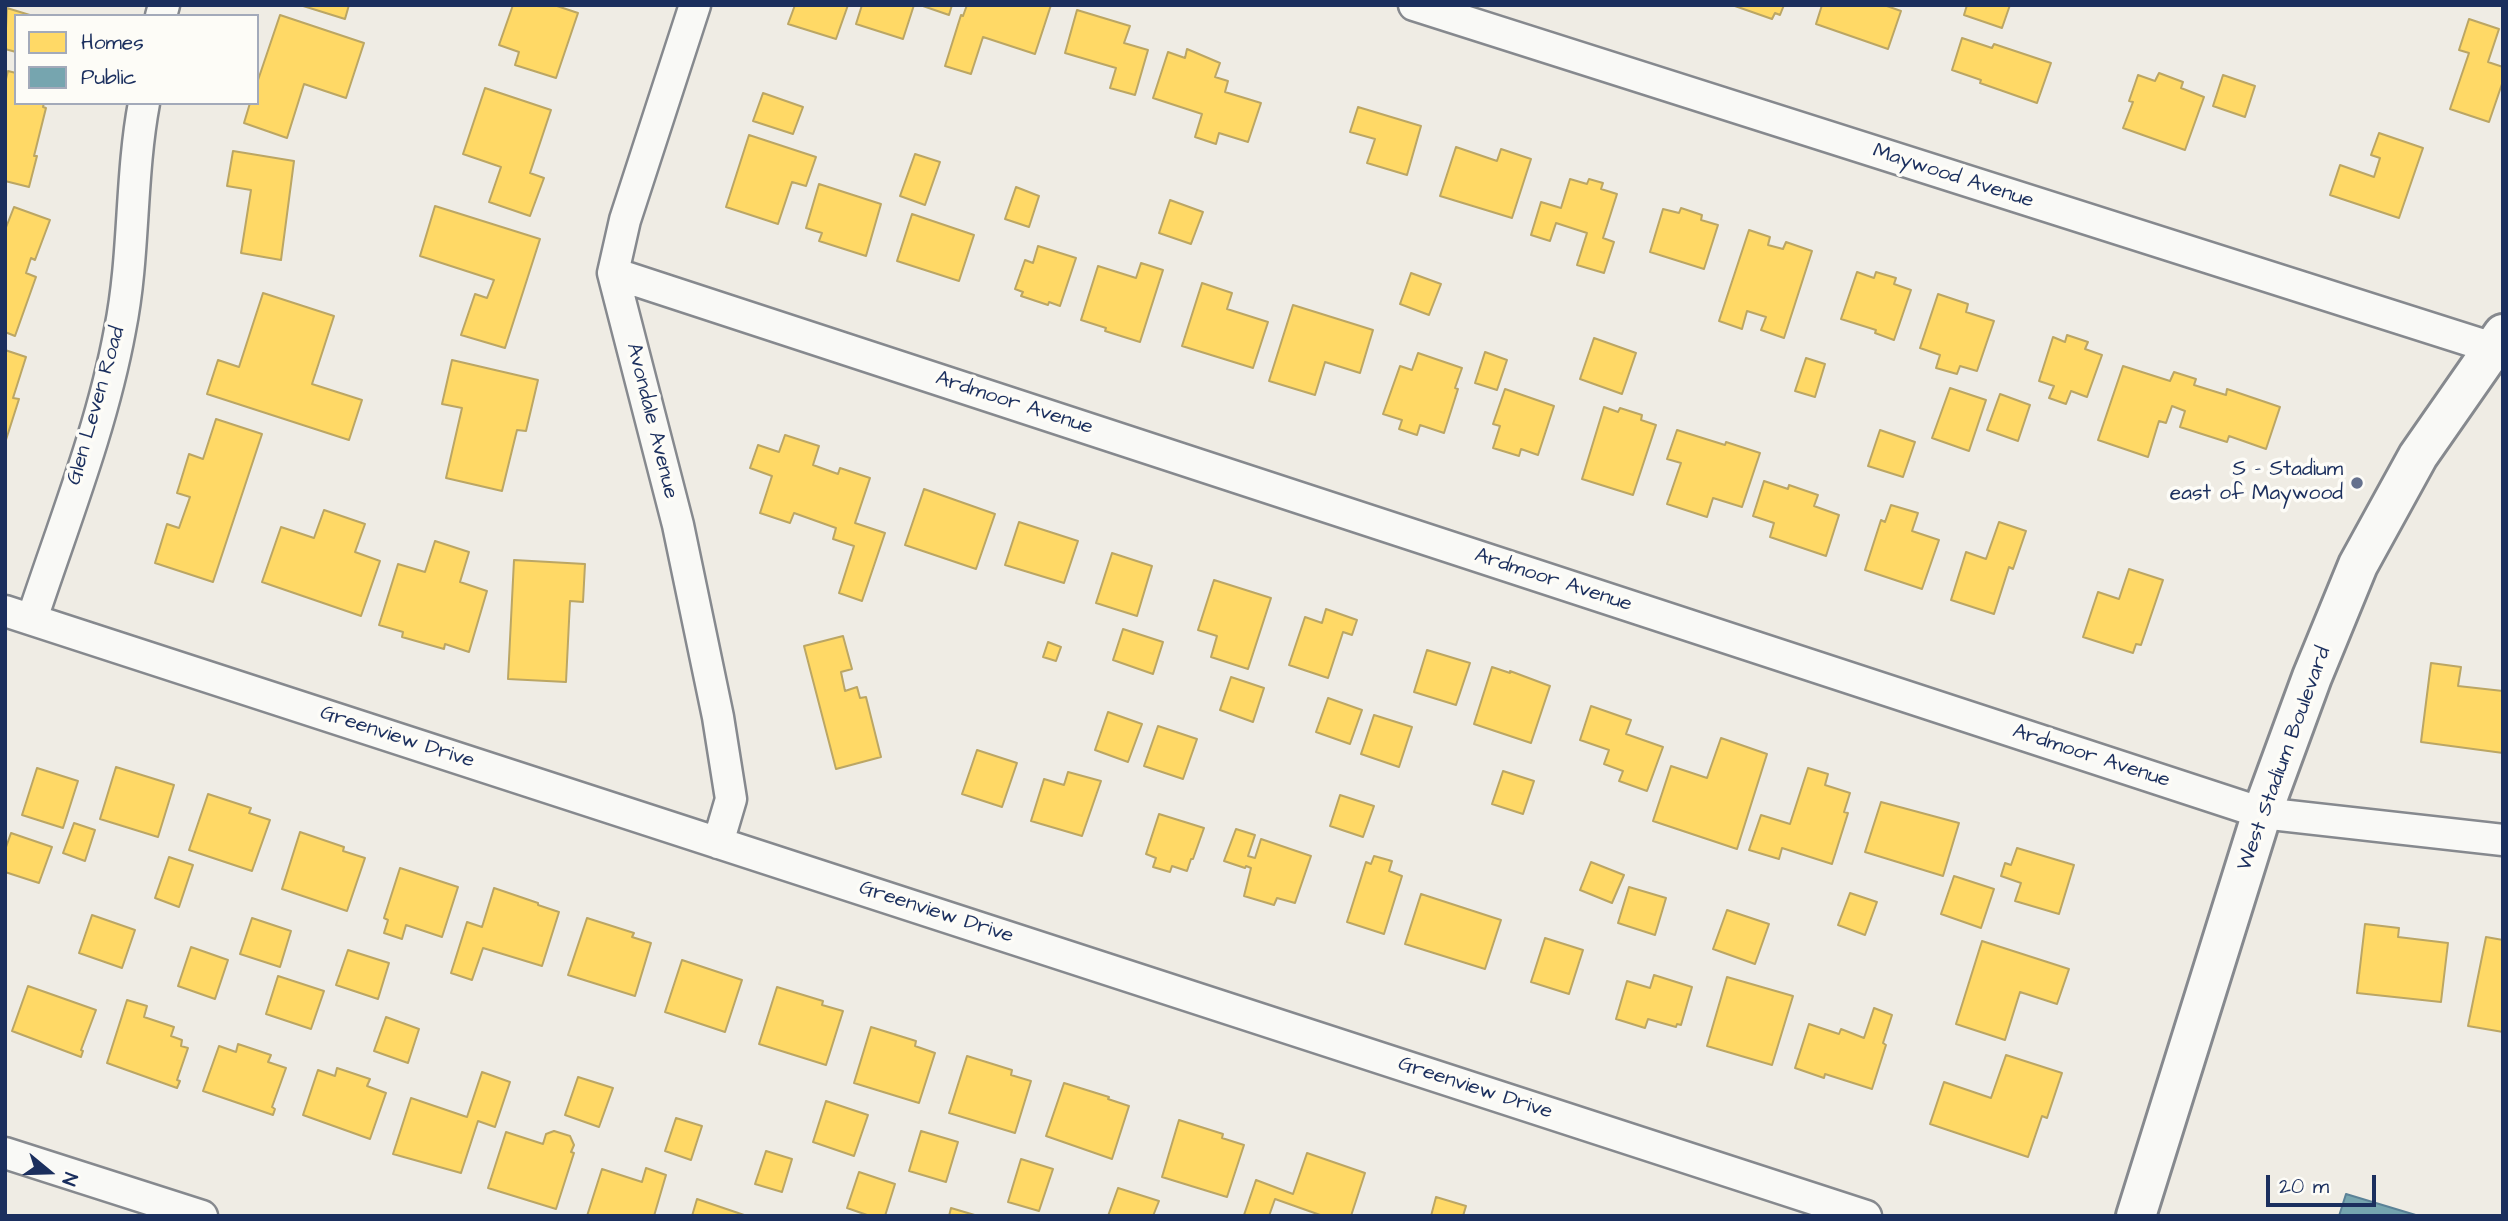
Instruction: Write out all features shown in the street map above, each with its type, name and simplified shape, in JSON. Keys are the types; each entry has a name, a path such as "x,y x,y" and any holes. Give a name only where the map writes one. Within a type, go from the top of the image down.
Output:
{"main road":[{"name":"West Stadium Boulevard","path":"2136,1216 2262,813 2312,677 2358,565 2418,456 2498,341"}],"street":[{"name":"Avondale Avenue","path":"695,5 625,220 613,273 678,525 719,717 731,799 719,843"},
{"name":"Maywood Avenue","path":"1414,5 2498,341"},
{"name":"Glen Leven Road","path":"18,615 103,404 121,329 136,146 144,105"},
{"name":"Ardmoor Avenue","path":"613,273 2262,813 2503,840"},
{"name":"Greenview Drive","path":"18,615 1866,1216"},
{"path":"5,1153 202,1216"}],"building: Homes":[{"path":"300,5 349,5 345,19"},
{"path":"513,5 554,5 578,13 556,78 515,65 519,52 499,45"},
{"path":"795,5 848,5 836,39 788,24"},
{"path":"862,5 914,5 903,39 856,24"},
{"path":"920,5 952,5 949,15"},
{"path":"967,5 1051,5 1035,54 983,37 971,74 945,66 961,15 963,16"},
{"path":"1732,5 1784,5 1780,15 1775,13 1772,19"},
{"path":"1822,5 1884,5 1901,11 1888,49 1816,24"},
{"path":"1967,5 2010,5 2002,28 1964,15"},
{"path":"7,8 26,14 14,14 14,51 5,49"},
{"path":"1077,10 1130,26 1124,43 1148,50 1135,95 1110,88 1116,68 1065,53"},
{"path":"280,15 364,43 346,98 304,84 287,138 244,123 249,105 259,105 259,77"},
{"path":"2469,19 2499,29 2488,62 2503,67 2503,81 2489,122 2450,109 2469,53 2459,50"},
{"path":"1962,38 1992,48 1994,44 2051,63 2037,103 1952,70"},
{"path":"1187,49 1220,63 1215,77 1228,81 1225,92 1261,103 1248,142 1219,133 1216,144 1195,137 1202,114 1153,98 1168,52 1185,58"},
{"path":"8,71 14,72 14,105 44,105 46,108 29,187 5,181 5,83"},
{"path":"2159,73 2183,82 2181,88 2204,97 2185,150 2123,128 2133,102 2129,101 2138,75 2155,81"},
{"path":"2223,75 2255,86 2245,117 2213,106"},
{"path":"485,88 551,110 530,173 544,178 530,216 489,202 501,167 463,154"},
{"path":"763,93 803,107 793,134 753,121"},
{"path":"1358,107 1421,126 1407,175 1367,163 1375,139 1350,132"},
{"path":"2379,133 2423,148 2399,218 2330,195 2340,165 2374,177 2380,158 2371,155"},
{"path":"749,135 816,157 806,186 792,182 778,224 726,207"},
{"path":"1456,147 1497,161 1501,149 1531,159 1512,218 1440,196"},
{"path":"233,151 294,161 281,260 241,253 251,190 227,186"},
{"path":"915,154 940,162 925,205 900,196"},
{"path":"1570,179 1587,184 1589,179 1603,183 1601,189 1617,194 1603,238 1614,242 1604,273 1577,265 1587,233 1556,223 1550,241 1531,235 1541,202 1561,208"},
{"path":"819,184 881,204 866,256 819,241 822,233 806,228"},
{"path":"1016,187 1039,196 1029,227 1005,219"},
{"path":"1170,200 1203,212 1191,244 1159,233"},
{"path":"435,206 540,239 505,348 461,335 475,294 487,298 494,280 420,256"},
{"path":"14,207 50,220 35,260 31,258 26,273 36,277 15,336 5,332 5,230"},
{"path":"1681,208 1702,215 1701,220 1718,225 1704,269 1650,252 1663,209 1679,213"},
{"path":"912,214 974,235 959,281 897,261"},
{"path":"1749,230 1770,237 1768,245 1783,249 1786,242 1812,251 1784,338 1761,330 1766,317 1747,311 1742,329 1719,321"},
{"path":"1038,246 1076,258 1060,306 1021,296 1023,292 1015,289 1025,260 1033,263"},
{"path":"1141,263 1163,270 1140,342 1081,320 1098,266 1136,278"},
{"path":"1857,272 1874,278 1876,272 1896,278 1894,284 1911,290 1894,340 1875,333 1876,330 1841,319"},
{"path":"1411,273 1441,284 1429,315 1400,304"},
{"path":"1202,283 1232,293 1227,309 1268,322 1253,368 1182,346"},
{"path":"263,293 334,316 312,384 362,400 349,440 207,394 218,360 239,367"},
{"path":"1938,294 1968,304 1966,312 1994,321 1977,371 1960,366 1957,374 1936,368 1940,355 1920,348"},
{"path":"1293,305 1373,330 1360,373 1325,362 1315,395 1269,381"},
{"path":"2067,335 2088,342 2085,349 2102,355 2087,397 2071,391 2066,404 2049,398 2054,386 2039,381 2053,337 2065,342"},
{"path":"1594,338 1636,353 1622,394 1580,379"},
{"path":"5,350 26,357 13,398 19,399 5,443"},
{"path":"1485,352 1507,360 1497,390 1475,383"},
{"path":"1418,353 1462,368 1444,433 1420,425 1417,435 1399,429 1402,420 1383,414 1400,366 1412,370"},
{"path":"1806,358 1825,364 1815,397 1795,391"},
{"path":"452,360 538,380 526,431 517,430 502,491 446,478 462,408 442,404"},
{"path":"2123,366 2170,381 2174,372 2196,379 2194,385 2226,395 2227,389 2280,407 2266,449 2229,436 2227,442 2180,427 2185,411 2172,406 2166,423 2159,421 2148,457 2098,440"},
{"path":"1950,388 1986,400 1969,451 1932,438"},
{"path":"1505,389 1554,406 1538,455 1521,449 1519,456 1493,448 1500,426 1493,424"},
{"path":"2000,394 2030,405 2018,441 1987,430"},
{"path":"1604,407 1618,412 1620,408 1642,415 1641,420 1656,425 1633,495 1582,479"},
{"path":"216,419 262,434 213,582 155,563 167,524 179,528 190,497 177,493 189,454 203,459"},
{"path":"1677,430 1760,453 1742,507 1713,498 1707,517 1667,504 1681,463 1667,459"},
{"path":"1880,430 1915,442 1903,477 1868,466"},
{"path":"785,435 819,446 813,465 838,474 840,468 870,478 855,523 885,533 862,601 839,593 854,546 833,539 836,528 794,513 790,523 760,513 772,476 750,468 758,445 779,452"},
{"path":"1764,481 1788,489 1789,485 1818,495 1814,506 1839,515 1826,556 1770,537 1774,523 1753,516"},
{"path":"924,489 995,514 976,569 905,545"},
{"path":"1891,505 1918,513 1912,531 1939,540 1922,589 1865,570 1881,520 1885,522"},
{"path":"324,510 365,524 355,552 380,561 361,616 262,582 281,527 314,538"},
{"path":"1019,522 1078,541 1064,583 1005,565"},
{"path":"1999,522 2026,531 2013,569 2009,567 1994,614 1951,600 1966,552 1986,559"},
{"path":"435,541 469,552 460,582 487,591 469,652 445,644 444,649 402,637 403,632 379,625 398,564 425,572"},
{"path":"1112,553 1152,566 1137,616 1096,603"},
{"path":"514,560 585,564 583,602 570,601 566,682 508,679"},
{"path":"2129,569 2163,580 2141,645 2136,644 2133,653 2083,637 2098,592 2119,599"},
{"path":"1214,580 1271,598 1248,669 1211,657 1217,636 1198,630"},
{"path":"1326,609 1357,620 1352,635 1343,632 1328,678 1289,665 1305,617 1322,623"},
{"path":"1123,629 1163,642 1153,674 1113,660"},
{"path":"843,636 852,669 841,672 845,691 857,687 860,698 866,697 881,757 836,769 804,646"},
{"path":"1048,642 1061,647 1056,661 1043,657"},
{"path":"1427,650 1470,663 1456,705 1414,692"},
{"path":"2431,663 2461,667 2458,686 2503,691 2503,753 2421,742"},
{"path":"1492,667 1550,686 1531,743 1474,724"},
{"path":"1231,677 1264,688 1253,722 1220,710"},
{"path":"1328,698 1362,710 1350,744 1316,732"},
{"path":"1591,706 1631,720 1626,734 1663,747 1647,791 1619,781 1623,771 1604,764 1609,750 1580,740"},
{"path":"1108,712 1142,724 1128,762 1095,750"},
{"path":"1374,715 1412,727 1399,767 1361,754"},
{"path":"1158,726 1197,739 1183,779 1144,766"},
{"path":"1721,738 1767,754 1737,849 1653,821 1671,766 1707,778"},
{"path":"977,750 1017,763 1002,807 962,794"},
{"path":"116,767 174,785 158,837 100,819"},
{"path":"37,768 78,781 63,828 22,815"},
{"path":"1808,768 1828,774 1825,785 1850,793 1844,812 1848,813 1832,864 1782,848 1779,859 1749,850 1761,815 1790,824"},
{"path":"1503,771 1534,781 1523,814 1492,804"},
{"path":"1068,772 1101,781 1082,836 1031,821 1044,779 1064,785"},
{"path":"208,794 251,808 249,813 270,820 252,871 189,850"},
{"path":"1340,795 1374,806 1363,837 1330,826"},
{"path":"1881,802 1959,823 1943,876 1865,852"},
{"path":"1159,814 1204,828 1187,871 1172,866 1170,872 1153,867 1156,858 1146,854"},
{"path":"74,823 95,830 85,861 63,853"},
{"path":"1236,829 1255,835 1248,856 1255,858 1261,839 1311,856 1295,903 1277,898 1274,905 1244,896 1251,868 1224,861"},
{"path":"300,832 344,847 343,851 365,858 347,911 282,889"},
{"path":"11,833 52,847 39,883 5,872 5,850"},
{"path":"2017,848 2074,865 2059,914 2015,901 2021,883 2001,876 2005,863 2011,865"},
{"path":"1374,856 1392,861 1389,871 1402,876 1384,934 1347,922 1366,862 1371,864"},
{"path":"169,857 193,865 179,907 155,898"},
{"path":"1591,862 1624,875 1612,903 1580,890"},
{"path":"400,868 458,887 442,937 406,925 402,939 384,933 388,920 384,918"},
{"path":"1954,876 1994,889 1981,928 1941,914"},
{"path":"1629,887 1666,898 1655,935 1618,923"},
{"path":"494,888 559,912 542,966 483,948 472,980 451,973 467,922 482,927"},
{"path":"1850,893 1877,902 1865,935 1838,925"},
{"path":"1421,894 1501,920 1485,969 1405,944"},
{"path":"1727,910 1769,924 1755,964 1713,949"},
{"path":"92,915 135,930 122,968 79,953"},
{"path":"252,918 291,931 280,967 240,954"},
{"path":"587,918 634,933 632,937 651,943 635,996 568,975"},
{"path":"2365,924 2399,928 2398,937 2448,943 2441,1002 2357,993"},
{"path":"2486,937 2503,940 2503,1032 2468,1026"},
{"path":"1545,938 1583,950 1569,994 1531,982"},
{"path":"1982,941 2069,969 2057,1004 2020,992 2005,1040 1956,1024"},
{"path":"191,947 228,960 215,999 178,986"},
{"path":"348,950 389,963 378,999 336,985"},
{"path":"682,960 742,980 725,1032 665,1012"},
{"path":"1654,975 1692,987 1681,1025 1677,1024 1676,1027 1648,1019 1645,1028 1616,1019 1627,981 1650,988"},
{"path":"278,976 324,991 311,1029 266,1014"},
{"path":"1727,977 1793,996 1772,1065 1707,1046"},
{"path":"28,986 96,1010 81,1050 81,1057 12,1031"},
{"path":"777,987 823,1001 822,1005 843,1011 826,1065 759,1044"},
{"path":"127,1000 147,1006 144,1017 174,1027 171,1036 182,1040 181,1046 188,1048 177,1080 180,1081 177,1088 107,1063"},
{"path":"1874,1008 1892,1015 1872,1089 1825,1074 1824,1078 1795,1068 1809,1024 1839,1034 1841,1029 1864,1038"},
{"path":"386,1017 419,1029 408,1063 374,1051"},
{"path":"871,1027 916,1041 915,1046 935,1053 919,1103 854,1083"},
{"path":"238,1044 271,1055 268,1062 286,1068 272,1107 275,1109 273,1115 203,1091 219,1046 236,1052"},
{"path":"2006,1055 2062,1073 2047,1118 2042,1116 2028,1157 1930,1124 1944,1082 1991,1098"},
{"path":"967,1056 1012,1070 1011,1075 1031,1081 1015,1133 949,1113"},
{"path":"337,1068 370,1079 367,1086 386,1093 370,1139 303,1115 318,1070 335,1076"},
{"path":"482,1072 510,1082 495,1127 478,1121 461,1173 393,1154 411,1098 467,1117"},
{"path":"578,1077 613,1088 599,1127 565,1115"},
{"path":"1064,1083 1129,1106 1112,1159 1046,1136"},
{"path":"826,1101 868,1115 854,1156 813,1142"},
{"path":"676,1118 702,1126 691,1160 665,1151"},
{"path":"1179,1120 1223,1134 1222,1138 1244,1145 1227,1197 1162,1177"},
{"path":"554,1131 570,1136 574,1145 571,1152 574,1153 556,1209 488,1188 506,1132 543,1144 546,1134"},
{"path":"921,1131 958,1142 946,1182 909,1171"},
{"path":"766,1151 792,1159 782,1192 755,1184"},
{"path":"1307,1153 1365,1173 1351,1216 1323,1216 1275,1199 1269,1216 1244,1215 1256,1180 1293,1194"},
{"path":"1021,1159 1053,1169 1039,1211 1008,1202"},
{"path":"646,1168 666,1175 654,1216 587,1216 602,1169 642,1182"},
{"path":"859,1172 895,1184 885,1216 870,1216 847,1208"},
{"path":"1118,1188 1159,1201 1153,1216 1108,1216"},
{"path":"1436,1197 1466,1206 1463,1216 1431,1216"},
{"path":"697,1199 747,1216 692,1216"},
{"path":"951,1208 978,1216 949,1216"}],"building: Public":[{"path":"2346,1194 2419,1216 2339,1216"}],"place":[{"name":"S - Stadium east of Maywood","path":"2357,483"}]}
